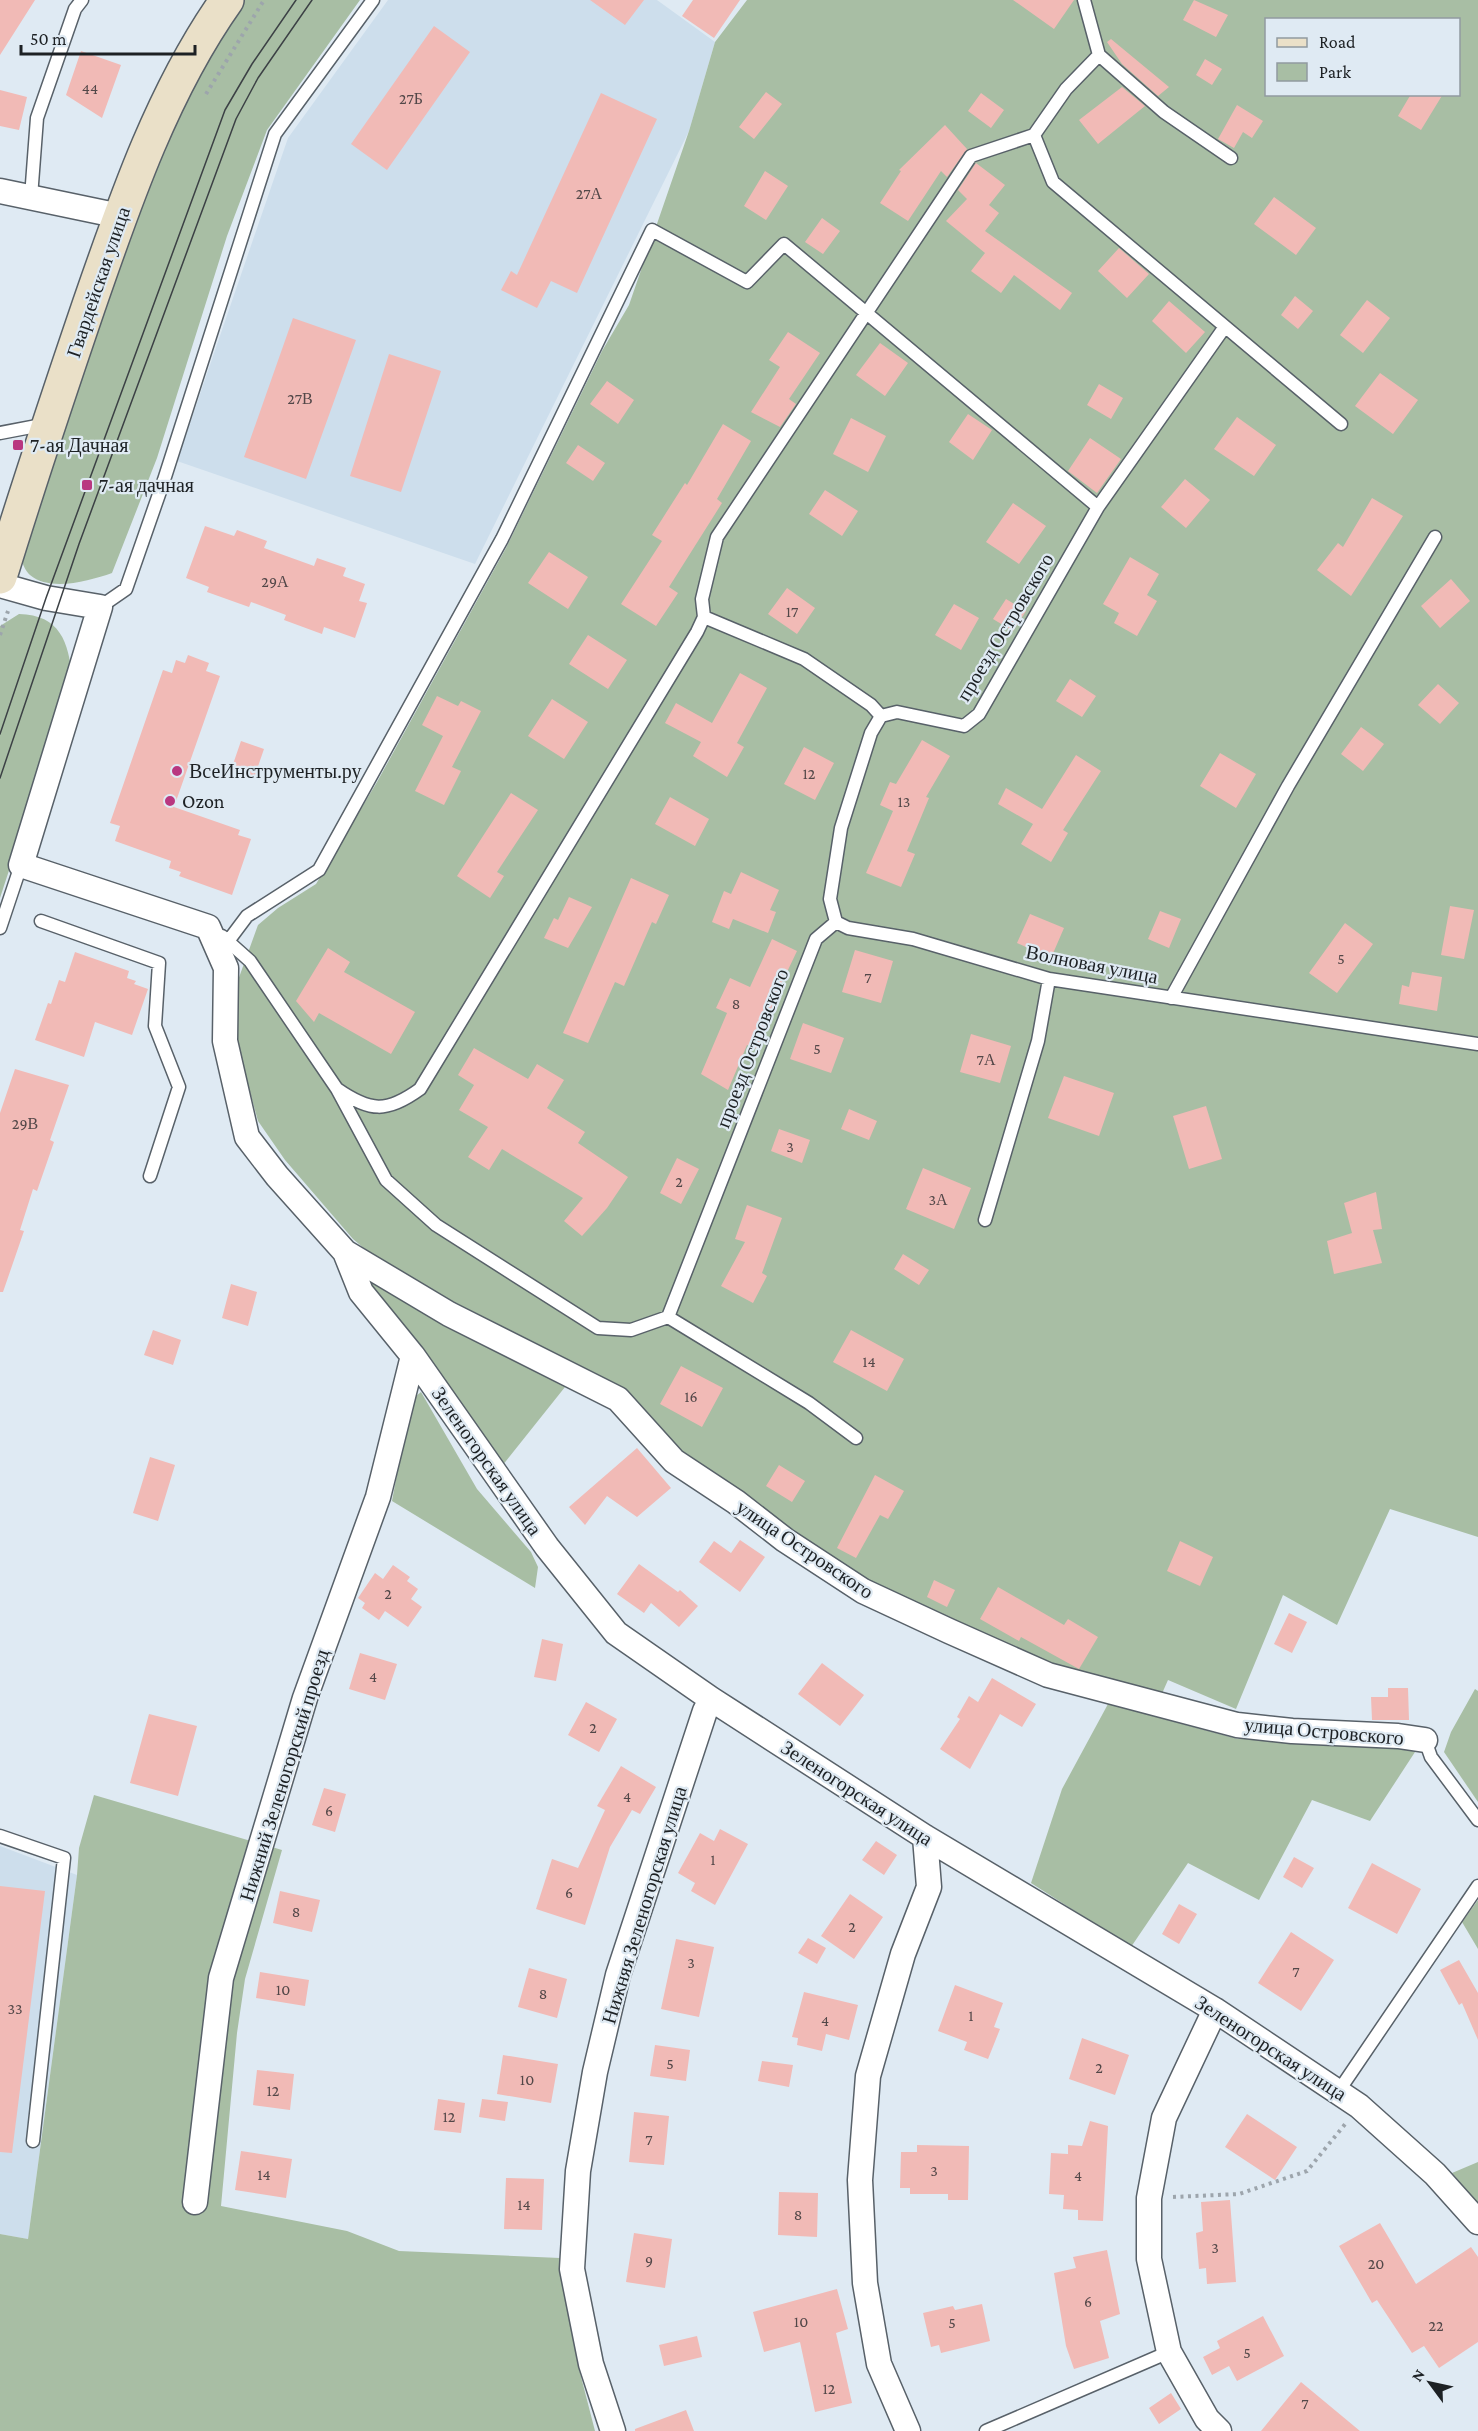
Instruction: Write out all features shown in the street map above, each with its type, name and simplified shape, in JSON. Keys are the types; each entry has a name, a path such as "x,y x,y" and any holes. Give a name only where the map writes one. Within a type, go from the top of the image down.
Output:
{"street":[{"name":"Гвардейская улица","path":"0,577 48,423 120,216 176,87 227,0"},
{"path":"0,191 120,216"},
{"path":"0,585 46,598 100,608 21,865 208,927 226,968 225,1041 246,1137 277,1176 345,1252"},
{"name":"Зеленогорская улица","path":"345,1252 361,1292 413,1356 548,1547 616,1632 711,1699 925,1837 1215,2010 1359,2106 1435,2174 1478,2222"},
{"name":"улица Островского","path":"345,1252 449,1314 618,1399 674,1461 863,1592 938,1626 1048,1675 1237,1725 1292,1731 1398,1736 1425,1740"},
{"name":"Нижний Зеленогорский проезд","path":"195,2202 221,1978 305,1698 378,1497 413,1356"},
{"name":"Нижняя Зеленогорская улица","path":"613,2431 591,2364 572,2269 578,2171 595,2072 618,1975 711,1699"},
{"path":"908,2431 879,2364 865,2283 860,2180 868,2076 903,1954 929,1887 925,1837"},
{"path":"1215,2010 1164,2118 1149,2198 1149,2259 1169,2352 1207,2419 1219,2431"}],"lane":[{"path":"31,197 37,118 75,9 82,0"},
{"path":"100,608 126,589 164,480 275,134 373,0"},
{"path":"1084,0 1099,55 1164,112 1231,158"},
{"path":"337,1089 360,1105 381,1107 402,1102 420,1089 679,663 704,617 702,599 717,537 971,156 1034,135 1066,89 1099,55"},
{"path":"1034,135 1053,182 1341,424"},
{"path":"229,940 247,916 319,870 501,539 652,230 747,282 784,244 1098,507"},
{"name":"проезд Островского","path":"881,716 897,712 964,726 979,714 1098,507 1224,328"},
{"path":"0,433 48,423"},
{"path":"1171,998 1288,786 1435,537"},
{"path":"704,617 804,659 871,705 881,716 871,733 841,828 830,899 836,922"},
{"path":"0,928 21,865"},
{"path":"41,921 159,963 155,1026 179,1088 150,1176"},
{"name":"проезд Островского","path":"668,1317 816,939 836,922"},
{"name":"Волновая улица","path":"836,922 848,928 913,939 1049,979 1478,1044"},
{"path":"208,927 229,940 250,961 337,1089 386,1180 436,1225 598,1328 631,1330 668,1317 809,1403 856,1438"},
{"path":"986,1220 1038,1041 1049,979"},
{"path":"1425,1740 1431,1757 1478,1820"},
{"path":"0,1836 63,1858 33,2141"},
{"path":"1338,2092 1478,1886"},
{"path":"986,2431 1169,2352"}],"path":[{"path":"204,96 264,0"},
{"path":"1149,2198 1239,2194 1307,2171 1359,2106"}],"shaded area":[{"path":"388,0 657,0 715,42 689,131 475,564 177,461 288,138"},
{"path":"0,1846 77,1875 28,2239 0,2234"}],"green space":[{"path":"244,0 360,0 267,130 227,236 157,458 112,573 70,583 48,583 38,580 28,573 20,558 124,240 179,105"},
{"path":"747,0 1478,0 1478,1537 1390,1509 1337,1625 1283,1595 1236,1709 1168,1680 1160,1698 1089,1683 886,1596 788,1532 653,1430 379,1261 353,1239 285,1160 258,1121 239,1052 235,1013 237,983 258,925 278,908 316,884 377,782 506,548 602,351 629,305 689,131 715,42"},
{"path":"19,614 44,619 60,633 68,653 72,678 0,898 0,626"},
{"path":"371,1281 569,1382 502,1466 374,1295"},
{"path":"421,1392 477,1489 531,1552 538,1567 535,1588 392,1501 411,1400"},
{"path":"1475,1689 1478,1691 1478,1802 1444,1752 1451,1732"},
{"path":"1108,1704 1238,1739 1263,1736 1396,1744 1415,1752 1370,1821 1312,1800 1259,1900 1188,1863 1131,1947 1031,1883 1062,1789"},
{"path":"94,1795 282,1850 245,1979 237,2033 221,2206 347,2231 399,2251 560,2258 578,2365 595,2431 0,2431 0,2234 28,2239 79,1848"},
{"path":"1478,1900 1478,1949 1462,1922"},
{"path":"1478,2162 1478,2204 1452,2173"}],"building":[{"path":"0,0 35,0 0,55"},
{"path":"590,0 644,0 625,25"},
{"path":"693,0 740,0 714,38 682,16"},
{"path":"1013,0 1074,0 1054,29"},
{"path":"1194,0 1228,15 1216,37 1183,20"},
{"path":"434,26 470,52 387,170 351,144"},
{"path":"1111,39 1169,87 1158,96 1122,64 1107,42"},
{"path":"81,51 121,65 102,118 66,95"},
{"path":"1205,59 1222,69 1212,85 1196,75"},
{"path":"1122,87 1145,106 1098,144 1079,120"},
{"path":"0,90 27,97 19,130 0,126"},
{"path":"766,92 782,104 754,139 739,127"},
{"path":"601,93 657,119 577,293 551,281 537,308 501,290 511,271 517,275"},
{"path":"981,93 1004,110 991,128 968,111"},
{"path":"1410,96 1442,96 1421,130 1398,116"},
{"path":"1237,105 1263,121 1252,138 1243,132 1234,148 1218,139"},
{"path":"945,125 967,149 947,177 941,171 908,221 880,203 901,171 899,170"},
{"path":"976,163 1005,185 989,205 999,213 985,231 1072,293 1060,310 1014,275 1001,293 971,271 985,253 946,221 967,199 958,190"},
{"path":"765,171 788,186 766,220 744,206"},
{"path":"1274,197 1316,228 1296,255 1254,224"},
{"path":"822,218 840,231 823,254 805,242"},
{"path":"1119,248 1149,274 1127,298 1098,271"},
{"path":"1295,296 1313,311 1298,329 1281,315"},
{"path":"1367,300 1390,318 1363,353 1340,335"},
{"path":"1169,301 1205,332 1186,353 1152,321"},
{"path":"293,318 356,340 306,479 244,457"},
{"path":"788,332 820,353 789,399 796,404 780,427 751,412 780,367 769,360"},
{"path":"880,343 908,363 885,396 856,375"},
{"path":"389,354 441,371 401,492 350,476"},
{"path":"1380,373 1418,400 1393,434 1355,406"},
{"path":"607,381 634,400 618,424 590,404"},
{"path":"1099,384 1123,398 1111,419 1087,405"},
{"path":"968,414 992,430 973,460 949,442"},
{"path":"1237,417 1276,445 1254,476 1214,449"},
{"path":"851,418 886,436 868,472 833,454"},
{"path":"723,424 751,441 717,499 722,503 669,587 678,593 656,626 621,604 662,541 652,535 685,483 687,485"},
{"path":"1090,438 1121,459 1097,493 1068,471"},
{"path":"578,445 605,463 593,481 566,463"},
{"path":"1185,479 1210,500 1186,528 1161,507"},
{"path":"825,490 858,511 842,536 809,514"},
{"path":"1372,498 1403,516 1351,596 1317,570 1338,543 1343,547"},
{"path":"1013,503 1046,526 1019,564 986,542"},
{"path":"205,526 234,536 237,530 267,541 264,548 314,566 317,558 346,568 343,576 365,584 359,601 367,603 355,638 324,627 322,634 284,620 286,615 251,602 249,607 207,592 209,587 186,578"},
{"path":"549,552 588,577 568,609 528,583"},
{"path":"1130,557 1159,574 1147,595 1157,601 1137,636 1114,623 1119,613 1103,604"},
{"path":"1451,579 1470,601 1440,628 1421,606"},
{"path":"787,588 815,608 797,634 768,614"},
{"path":"1006,599 1026,611 1013,631 993,619"},
{"path":"954,604 979,618 961,650 935,635"},
{"path":"588,635 627,660 608,689 569,664"},
{"path":"188,655 209,663 206,671 220,676 174,807 240,830 238,835 251,839 232,895 179,876 181,872 169,868 171,861 115,841 120,826 110,823 163,670 172,673 176,660 185,663"},
{"path":"740,673 767,688 737,743 744,747 727,777 693,756 701,742 665,723 676,703 712,723"},
{"path":"1070,679 1096,696 1082,717 1056,701"},
{"path":"1438,684 1459,703 1440,724 1418,705"},
{"path":"437,696 458,706 461,701 481,711 452,767 461,771 444,805 415,791 443,736 422,725"},
{"path":"552,699 588,722 564,759 528,736"},
{"path":"1361,727 1384,744 1363,771 1341,754"},
{"path":"922,740 950,756 926,797 929,798 907,851 915,854 901,887 866,873 893,811 880,805 890,782 896,784"},
{"path":"241,741 264,749 254,778 231,770"},
{"path":"804,747 834,763 815,800 784,784"},
{"path":"1220,753 1256,774 1236,808 1200,786"},
{"path":"1076,755 1101,771 1063,830 1068,833 1051,862 1021,844 1033,824 998,804 1006,788 1042,809"},
{"path":"511,793 538,810 497,872 504,876 490,898 457,876"},
{"path":"670,797 709,819 695,846 655,824"},
{"path":"741,872 779,890 770,910 776,912 768,933 733,919 729,929 712,922 724,891 731,894"},
{"path":"631,878 669,895 656,924 652,922 624,986 615,982 588,1043 563,1033"},
{"path":"569,897 592,907 568,948 544,938 554,918 558,920"},
{"path":"1450,906 1474,910 1464,959 1441,955"},
{"path":"1160,911 1181,919 1169,948 1148,939"},
{"path":"1030,914 1064,928 1051,958 1017,943"},
{"path":"1345,923 1373,944 1337,993 1309,973"},
{"path":"772,939 797,951 777,993 774,1012 757,1049 747,1045 728,1090 701,1074 727,1013 716,1008 730,978 750,987"},
{"path":"328,948 350,962 344,972 415,1012 391,1054 319,1013 314,1022 296,1001"},
{"path":"855,950 893,961 881,1003 842,992"},
{"path":"75,952 129,971 127,978 136,981 134,984 148,989 132,1035 95,1022 84,1057 35,1040 48,1003 51,1004 59,980 65,982"},
{"path":"1412,972 1442,977 1437,1011 1399,1004 1402,985 1409,987"},
{"path":"803,1023 844,1038 831,1073 790,1059"},
{"path":"971,1034 1011,1046 1000,1083 960,1072"},
{"path":"474,1048 528,1079 537,1064 564,1080 547,1108 585,1132 578,1143 628,1177 607,1208 582,1236 564,1221 583,1198 502,1149 489,1170 468,1157 488,1127 459,1110 474,1085 458,1075"},
{"path":"15,1069 69,1085 50,1140 54,1142 37,1191 33,1189 20,1230 24,1231 3,1292 0,1292 0,1113"},
{"path":"1064,1076 1114,1093 1099,1136 1048,1118"},
{"path":"1206,1106 1222,1159 1189,1169 1173,1116"},
{"path":"849,1109 877,1121 869,1140 841,1129"},
{"path":"779,1129 810,1140 802,1163 771,1151"},
{"path":"677,1158 699,1169 681,1204 660,1193"},
{"path":"923,1168 971,1188 954,1229 906,1209"},
{"path":"1376,1192 1382,1229 1373,1230 1382,1263 1334,1274 1327,1241 1352,1233 1344,1203"},
{"path":"747,1205 782,1218 762,1273 767,1276 753,1303 721,1286 745,1242 735,1239"},
{"path":"903,1254 929,1270 919,1285 894,1269"},
{"path":"231,1284 257,1292 248,1326 222,1318"},
{"path":"153,1330 181,1340 173,1365 144,1355"},
{"path":"851,1330 904,1359 887,1391 833,1362"},
{"path":"681,1366 723,1388 702,1427 660,1404"},
{"path":"637,1448 671,1488 637,1517 607,1496 585,1525 569,1507"},
{"path":"150,1457 175,1465 158,1521 133,1513"},
{"path":"779,1465 805,1481 792,1502 766,1486"},
{"path":"875,1475 904,1491 888,1519 880,1515 856,1558 837,1548"},
{"path":"740,1540 765,1557 740,1592 699,1562 714,1541 731,1553"},
{"path":"1180,1541 1213,1557 1200,1586 1167,1571"},
{"path":"639,1564 678,1592 680,1590 698,1606 679,1627 651,1603 644,1613 617,1594"},
{"path":"393,1565 410,1577 407,1581 418,1589 411,1599 422,1607 408,1627 385,1611 379,1620 362,1608 365,1603 358,1598 375,1573 383,1579"},
{"path":"934,1580 955,1590 947,1607 927,1597"},
{"path":"998,1587 1064,1625 1068,1619 1098,1637 1079,1669 1021,1637 1019,1641 980,1619"},
{"path":"1289,1613 1307,1622 1292,1653 1274,1644"},
{"path":"542,1639 563,1644 556,1681 534,1677"},
{"path":"360,1653 397,1664 385,1700 349,1689"},
{"path":"822,1663 864,1695 840,1726 798,1694"},
{"path":"992,1678 1036,1704 1022,1727 1000,1714 970,1769 940,1749 960,1719 957,1717 969,1696 978,1702"},
{"path":"1388,1688 1408,1688 1409,1720 1372,1720 1371,1697 1388,1697"},
{"path":"586,1702 617,1719 599,1752 568,1735"},
{"path":"149,1714 197,1726 178,1796 130,1783"},
{"path":"621,1766 656,1787 640,1814 632,1810 610,1847 585,1925 536,1909 552,1859 578,1868 605,1810 597,1806"},
{"path":"324,1788 346,1794 335,1832 312,1825"},
{"path":"720,1829 748,1844 715,1905 691,1891 695,1883 678,1873 700,1833 714,1841"},
{"path":"876,1841 897,1855 884,1875 862,1860"},
{"path":"1294,1857 1314,1868 1302,1888 1283,1877"},
{"path":"1372,1863 1421,1889 1397,1934 1348,1908"},
{"path":"0,1886 45,1891 12,2153 0,2152"},
{"path":"280,1891 320,1900 312,1932 273,1923"},
{"path":"850,1894 883,1917 854,1959 821,1936"},
{"path":"1179,1904 1197,1914 1179,1944 1162,1934"},
{"path":"1291,1932 1334,1960 1301,2011 1258,1983"},
{"path":"808,1938 826,1948 817,1964 798,1953"},
{"path":"676,1939 714,1947 699,2017 661,2009"},
{"path":"1459,1960 1478,1993 1478,2040 1462,2003 1459,2005 1440,1970"},
{"path":"529,1968 567,1979 557,2018 518,2007"},
{"path":"260,1972 309,1980 305,2006 256,1998"},
{"path":"955,1985 1003,2003 994,2027 1000,2029 988,2059 964,2050 967,2042 938,2031"},
{"path":"804,1992 858,2005 849,2040 826,2034 822,2051 797,2045 798,2038 792,2037"},
{"path":"1082,2038 1129,2055 1115,2095 1069,2079"},
{"path":"655,2045 690,2050 686,2081 650,2076"},
{"path":"503,2055 558,2064 551,2103 497,2094"},
{"path":"762,2061 793,2065 789,2087 758,2081"},
{"path":"257,2070 294,2074 290,2110 253,2105"},
{"path":"438,2099 465,2103 461,2133 434,2130"},
{"path":"482,2099 508,2102 505,2121 479,2117"},
{"path":"634,2112 669,2116 664,2165 629,2162"},
{"path":"1247,2114 1297,2147 1275,2180 1225,2147"},
{"path":"1090,2121 1108,2126 1103,2221 1078,2220 1078,2210 1063,2209 1064,2195 1049,2194 1051,2153 1068,2154 1068,2145 1082,2146"},
{"path":"917,2145 969,2146 968,2200 948,2200 948,2194 910,2194 910,2188 900,2188 901,2152 917,2152"},
{"path":"241,2151 292,2159 286,2198 235,2190"},
{"path":"506,2178 544,2179 542,2230 504,2229"},
{"path":"779,2192 818,2193 817,2237 778,2235"},
{"path":"1230,2200 1236,2282 1207,2284 1206,2268 1199,2269 1196,2233 1203,2231 1201,2202"},
{"path":"1380,2223 1416,2284 1471,2247 1478,2257 1478,2342 1439,2368 1424,2346 1412,2353 1377,2300 1372,2303 1339,2246"},
{"path":"634,2233 672,2239 665,2288 626,2282"},
{"path":"1107,2250 1120,2314 1100,2321 1109,2358 1074,2369 1066,2346 1054,2273 1076,2268 1073,2257"},
{"path":"837,2289 848,2329 836,2333 852,2403 815,2412 800,2342 764,2352 753,2312"},
{"path":"982,2304 990,2341 941,2353 939,2345 931,2347 923,2313 953,2306 955,2310"},
{"path":"1263,2316 1284,2356 1237,2381 1229,2366 1212,2375 1203,2357 1220,2348 1217,2341"},
{"path":"697,2336 702,2357 664,2366 659,2345"},
{"path":"1301,2382 1360,2431 1261,2431"},
{"path":"1171,2393 1181,2409 1159,2424 1149,2408"},
{"path":"686,2410 694,2431 635,2431 635,2429"}],"tram line":[{"path":"0,734 46,598 225,110 252,64 296,0"},
{"path":"0,778 79,544 236,119 258,78 312,0"}],"place":[{"name":"7-ая Дачная","path":"18,445"},
{"name":"7-ая дачная","path":"87,485"},
{"name":"ВсеИнструменты.ру","path":"177,771"},
{"name":"Ozon","path":"170,801"}]}
